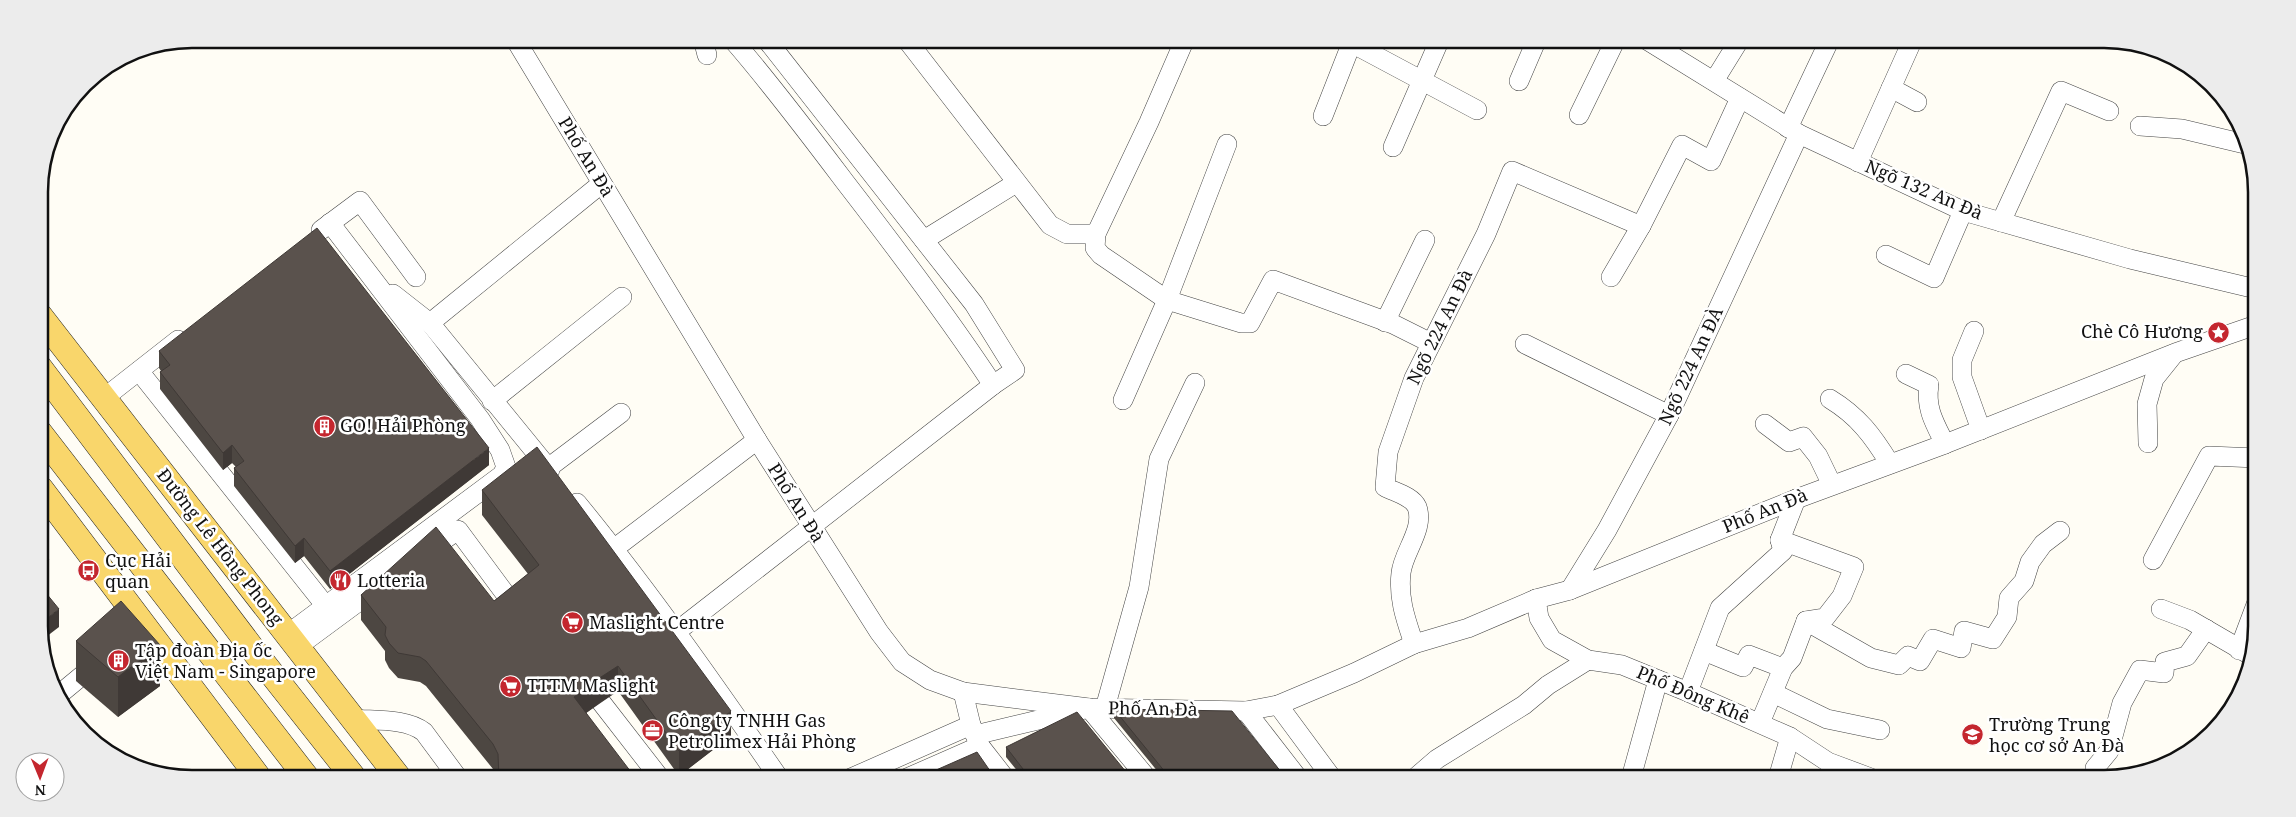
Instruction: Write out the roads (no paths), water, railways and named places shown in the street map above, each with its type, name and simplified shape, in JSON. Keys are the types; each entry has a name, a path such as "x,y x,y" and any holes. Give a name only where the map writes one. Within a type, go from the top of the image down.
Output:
{"main road":[{"name":"Đường Lê Hồng Phong","path":"48,326 393,770"},
{"name":"Đường Lê Hồng Phong","path":"48,378 257,655 348,770"},
{"path":"78,419 104,398"},
{"path":"47,443 302,770"},
{"path":"47,499 133,630 252,770"}],"street":[{"name":"Phố An Đà","path":"520,48 757,440 879,632 902,662 930,680 963,692 1097,708 1246,711 1278,705 1354,673 1414,644 1468,628 1536,599 1570,590 1832,485 1945,444 2175,354 2248,328"},
{"path":"740,48 764,76 863,204 962,338 993,384"},
{"path":"676,632 993,384 1015,370 974,304 773,48"},
{"path":"913,48 1050,225 1068,234 1096,234"},
{"path":"1181,48 1149,122 1096,234 1095,248 1101,255 1167,300 1241,323 1250,323 1273,280 1385,322 1431,343"},
{"path":"1323,116 1345,48"},
{"path":"1362,48 1477,110"},
{"path":"1393,147 1436,48"},
{"path":"1519,81 1533,48"},
{"path":"1579,115 1612,48"},
{"name":"Ngõ 132 An Đà","path":"1676,48 1714,81 1794,131 1963,211 2130,259 2248,287"},
{"path":"1714,81 1734,48"},
{"name":"Ngõ 224 An ĐÀ","path":"1570,590 1607,530 1669,415 1794,131 1826,48"},
{"path":"1858,162 1909,48"},
{"path":"1891,88 1917,102"},
{"path":"2001,222 2060,91 2109,111"},
{"path":"1611,277 1641,226 1682,145 1711,161 1740,98"},
{"path":"2140,126 2182,129 2240,143"},
{"path":"1123,400 1167,300 1227,144"},
{"name":"Ngõ 224 An Đà","path":"1414,644 1401,606 1400,594 1404,557 1414,537 1418,513 1416,504 1385,487 1388,452 1414,378 1486,234 1512,171 1641,226"},
{"path":"924,240 1016,183"},
{"path":"430,322 601,184"},
{"path":"307,241 360,201 416,277"},
{"path":"1886,255 1934,278 1963,211"},
{"path":"293,641 325,605 467,493 506,471 506,464 500,450 480,419 330,224"},
{"path":"1385,322 1425,240"},
{"path":"376,282 430,322 492,401 614,548 773,770"},
{"path":"492,401 622,297"},
{"path":"104,398 192,330"},
{"path":"1974,330 1961,368 1962,377 1981,430"},
{"path":"1525,344 1669,415"},
{"path":"2148,443 2147,404 2154,379 2175,354"},
{"path":"139,371 325,605"},
{"path":"1906,374 1929,385 1926,399 1928,407 1945,444"},
{"path":"1097,708 1139,587 1159,459 1195,384"},
{"path":"1830,399 1860,421 1872,434 1890,464"},
{"path":"548,468 621,413"},
{"path":"1765,424 1789,442 1803,437 1818,456 1832,485"},
{"path":"614,548 757,440"},
{"path":"2153,560 2209,456 2248,458"},
{"path":"1688,692 1720,608 1783,551 1780,540 1796,499"},
{"path":"293,641 458,530 515,607"},
{"path":"1806,621 1871,658 1899,665 1908,656 1920,661 1933,638 1961,648 1964,631 1993,639 2007,617 2009,598 2024,581 2030,562 2043,544 2060,531"},
{"path":"1780,540 1854,567 1842,596 1825,618 1806,621"},
{"name":"Phố Đông Khê","path":"1536,599 1539,618 1552,640 1588,660 1622,666 1760,722 1790,737 1840,769"},
{"path":"2162,610 2190,620 2246,653"},
{"path":"1760,722 1783,668 1792,658 1806,621"},
{"path":"2095,768 2108,751 2122,703 2140,670 2164,673 2165,662 2187,656 2206,629"},
{"path":"1704,651 1743,668 1749,655 1783,668"},
{"path":"63,691 108,653"},
{"path":"1425,769 1437,759 1524,705 1548,685 1588,660"},
{"path":"1633,769 1658,680"},
{"path":"963,692 975,735 998,770"},
{"path":"1773,693 1827,719 1880,730"},
{"path":"601,702 654,770"},
{"path":"1278,705 1326,769"},
{"path":"875,770 975,735 1097,708"},
{"path":"1097,708 1141,770"},
{"path":"1246,711 1291,769"},
{"path":"353,719 406,723 417,727 424,732 452,770"},
{"path":"921,770 975,735"},
{"path":"1781,769 1790,737"}],"place":[{"name":"Chè Cô Hương","path":"2219,332"},
{"name":"GO! Hải Phòng","path":"324,426"},
{"name":"Cục Hải quan","path":"89,571"},
{"name":"Lotteria","path":"341,581"},
{"name":"Maslight Centre","path":"573,623"},
{"name":"Tập đoàn Địa ốc Việt Nam - Singapore","path":"119,661"},
{"name":"TTTM Maslight","path":"511,686"},
{"name":"Công ty TNHH Gas Petrolimex Hải Phòng","path":"652,731"},
{"name":"Trường Trung học cơ sở An Đà","path":"1973,735"}]}
